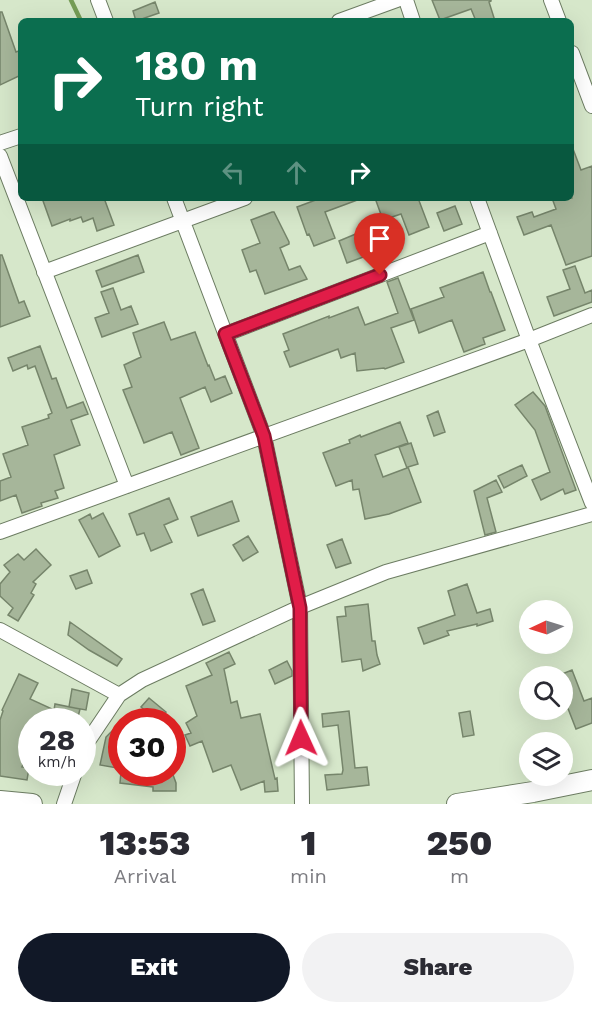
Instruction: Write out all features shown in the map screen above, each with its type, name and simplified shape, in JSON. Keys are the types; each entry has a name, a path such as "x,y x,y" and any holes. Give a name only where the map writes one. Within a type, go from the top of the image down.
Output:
{"street":[{"path":"98,0 105,18"},
{"path":"347,18 397,0"},
{"path":"405,0 412,18"},
{"path":"551,0 558,18"},
{"path":"574,57 592,106"},
{"path":"0,143 18,137"},
{"path":"0,156 127,486"},
{"path":"175,201 264,436 300,608 302,804"},
{"path":"44,272 237,201"},
{"path":"478,201 592,503"},
{"path":"225,334 490,233"},
{"path":"0,531 529,340 592,315"},
{"path":"96,729 119,695 142,680 300,608 386,572 592,514"},
{"path":"0,630 119,695"},
{"path":"457,804 592,780"},
{"path":"64,804 70,786"},
{"path":"0,801 32,804"}],"building":[{"path":"432,0 491,0 489,2 494,18 475,18 471,9 439,18"},
{"path":"155,2 159,13 145,18 135,18 133,11"},
{"path":"0,12 2,12 16,52 18,51 18,76 0,85"},
{"path":"574,152 581,170 592,166 592,256 566,265 551,225 524,235 517,217 532,212 534,217 556,209 553,201 574,201"},
{"path":"43,201 105,201 114,225 97,231 93,218 83,222 81,217 52,226"},
{"path":"313,201 355,201 325,212 335,238 314,246 309,234 307,235 297,207"},
{"path":"376,201 419,201 429,227 409,235 401,214 383,220"},
{"path":"455,206 462,224 444,231 437,213"},
{"path":"272,212 289,242 280,248 289,270 300,266 307,279 265,294 256,270 250,272 242,250 260,243 251,220"},
{"path":"358,233 366,256 347,263 339,241"},
{"path":"0,255 2,255 19,303 24,301 30,316 0,327"},
{"path":"138,255 144,272 102,287 96,271"},
{"path":"575,266 585,293 592,290 592,302 554,316 547,297 570,289 563,270"},
{"path":"483,272 505,330 483,338 485,344 464,352 452,320 419,333 411,309 444,297 440,288"},
{"path":"398,278 414,320 391,328 404,362 385,369 357,371 355,353 341,358 338,349 290,367 284,352 289,350 283,334 358,307 365,325 398,313 387,282"},
{"path":"113,288 121,310 131,306 138,324 102,337 95,318 109,313 101,292"},
{"path":"164,322 171,340 195,332 215,380 225,376 232,393 211,402 205,387 180,398 199,448 181,455 172,432 144,443 123,390 132,387 124,365 141,357 133,333"},
{"path":"40,346 52,379 56,378 67,408 83,402 88,414 71,420 80,445 54,455 64,488 55,491 58,498 41,503 42,506 22,513 16,495 0,501 0,481 11,477 3,454 28,445 22,427 49,418 48,415 52,413 35,366 28,369 27,365 13,371 8,358"},
{"path":"533,392 545,406 576,490 565,494 563,489 541,500 532,480 550,472 535,430 515,405"},
{"path":"438,411 445,432 434,436 427,416"},
{"path":"400,422 408,443 375,455 383,477 407,468 399,447 411,443 418,464 408,467 421,502 389,514 365,519 359,489 353,490 352,480 336,486 323,453 350,443 349,440 360,435 361,437"},
{"path":"522,465 527,476 504,488 498,476"},
{"path":"496,480 502,492 487,498 496,532 485,535 474,491"},
{"path":"169,498 178,519 164,525 172,542 151,551 144,533 137,535 129,514"},
{"path":"232,501 239,521 198,536 191,517"},
{"path":"103,513 120,546 99,557 79,520 90,514 92,519"},
{"path":"248,536 258,552 243,561 233,545"},
{"path":"342,539 351,563 336,568 327,545"},
{"path":"36,549 51,565 33,582 36,584 31,593 34,595 18,621 8,615 13,608 0,596 0,584 10,572 4,565 18,554 24,560"},
{"path":"87,570 92,583 76,589 70,576"},
{"path":"467,584 477,613 490,609 493,621 447,631 449,635 424,644 418,628 455,615 448,591"},
{"path":"203,589 215,621 203,625 191,594"},
{"path":"368,604 372,641 375,641 380,664 363,671 361,659 342,662 337,617 346,616 345,607"},
{"path":"70,622 122,659 117,666 68,635"},
{"path":"229,652 235,664 224,669 231,703 237,701 241,718 260,714 275,779 277,778 278,791 265,792 264,781 241,790 231,765 213,772 202,741 190,746 186,735 191,733 186,723 197,716 186,686 212,675 206,663"},
{"path":"287,661 292,676 275,684 269,670"},
{"path":"573,673 584,701 592,698 592,723 576,729 572,720"},
{"path":"19,674 38,683 30,699 50,708 18,708 18,779 0,776 2,710"},
{"path":"72,689 89,693 86,708 69,707"},
{"path":"149,698 161,708 142,708"},
{"path":"55,704 75,708 54,708"},
{"path":"349,711 355,768 367,767 369,785 327,790 325,775 342,774 343,770 338,725 323,727 322,714"},
{"path":"470,711 474,735 463,737 459,713"},
{"path":"108,735 108,766 100,765"},
{"path":"145,786 176,786 176,791 153,791 153,787"}],"waterway":[{"path":"71,0 80,18"}],"route":[{"path":"301,738 300,608 264,436 225,334 380,275"}]}
